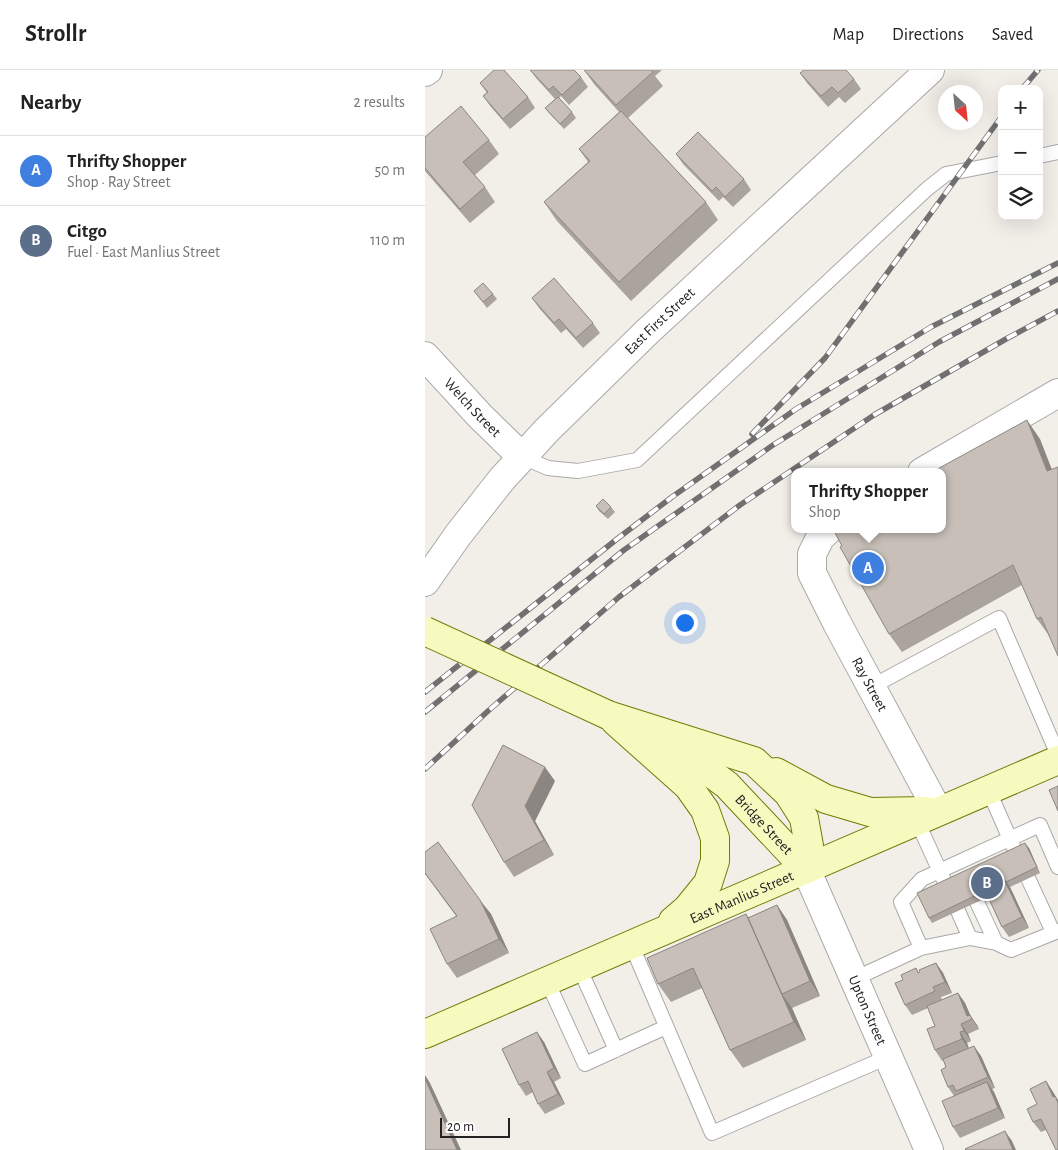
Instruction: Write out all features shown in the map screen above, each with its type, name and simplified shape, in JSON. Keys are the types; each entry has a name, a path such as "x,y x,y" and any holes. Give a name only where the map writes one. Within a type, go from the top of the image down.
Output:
{"main road":[{"name":"Bridge Street","path":"425,631 608,715 693,760 727,786 806,869"},
{"name":"Bridge Street","path":"608,715 754,761 788,793 804,818 809,846 806,869"},
{"path":"608,715 689,786 705,810 715,838 715,861 708,883 687,909 662,931"},
{"name":"East Manlius Street","path":"425,1034 1058,760"},
{"path":"754,761 826,798 871,812 927,816"}],"street":[{"name":"East First Street","path":"425,582 502,478 547,430 647,332 919,74"},
{"name":"Welch Street","path":"425,356 480,416 522,457"},
{"path":"928,468 1058,393"},
{"name":"Ray Street","path":"825,533 820,538 812,554 813,573 837,623 887,717 927,816"},
{"name":"Upton Street","path":"806,869 929,1150"}],"lane":[{"path":"1043,155 1058,152"},
{"path":"522,457 548,468 578,471 637,460 945,174 998,164"},
{"path":"871,687 999,618 1058,755"},
{"path":"989,789 1017,854"},
{"path":"927,816 939,871 947,887"},
{"path":"921,948 901,902 922,879 1040,824 1058,867"},
{"path":"959,862 966,878"},
{"path":"854,979 921,948 970,938 996,943 1011,950 1056,932 1028,878"},
{"path":"977,902 996,943"},
{"path":"958,911 970,938"},
{"path":"631,944 711,1132 888,1057"},
{"path":"579,967 616,1050"},
{"path":"547,981 585,1064 666,1027"}],"building":[{"path":"494,70 504,70 528,97 503,119 483,96 488,92 480,83"},
{"path":"530,70 574,70 581,77 562,95 553,86 549,90"},
{"path":"584,70 651,70 653,72 616,105"},
{"path":"804,70 846,70 854,79 838,93 832,87 821,96 800,73"},
{"path":"558,97 572,112 560,124 545,108"},
{"path":"461,106 489,140 463,162 485,187 460,209 425,168 425,137"},
{"path":"621,111 706,202 619,282 544,202 590,161 579,149"},
{"path":"698,132 744,179 725,197 716,187 712,191 676,154"},
{"path":"554,278 593,323 576,338 559,319 554,323 532,298"},
{"path":"483,283 493,294 483,302 474,291"},
{"path":"1027,420 1047,471 1058,467 1058,656 1041,617 1037,619 1013,565 889,634 840,547 842,546 835,533 946,533 946,468 939,468"},
{"path":"603,499 611,507 604,514 596,506"},
{"path":"503,745 545,767 525,806 544,840 504,862 472,805"},
{"path":"1058,786 1058,811 1049,790"},
{"path":"438,842 480,900 499,939 447,964 430,929 457,916 425,873 425,852"},
{"path":"1025,843 1037,867 1006,882 1003,877 983,886 985,891 929,918 917,893"},
{"path":"1003,877 1022,917 1002,927 983,886"},
{"path":"777,905 810,981 782,994 748,918"},
{"path":"746,914 794,1022 730,1050 693,968 658,984 647,958"},
{"path":"936,963 945,982 933,987 935,991 905,1005 895,983 903,980 901,975 916,968 918,973 920,972 919,970"},
{"path":"958,993 967,1016 970,1015 972,1019 961,1024 964,1031 960,1032 962,1039 935,1050 927,1029 935,1026 927,1006"},
{"path":"537,1032 554,1068 547,1072 558,1094 538,1104 528,1081 519,1085 502,1049"},
{"path":"974,1046 988,1077 956,1091 953,1085 948,1087 941,1070 946,1067 943,1059"},
{"path":"425,1079 457,1150 425,1150"},
{"path":"1046,1081 1053,1097 1055,1096 1058,1103 1058,1150 1056,1150 1041,1119 1033,1122 1027,1109 1037,1104 1030,1089"},
{"path":"987,1082 998,1108 953,1127 942,1101"},
{"path":"1005,1131 1013,1150 965,1149"}],"railway":[{"path":"1025,85 1038,70"},
{"path":"752,434 825,358 998,121"},
{"path":"425,692 672,497 796,409 931,327 1058,263"},
{"path":"425,712 624,550 773,445 939,342 1058,279"},
{"path":"795,468 874,415 1058,311"},
{"path":"425,769 488,711 619,597 740,505 791,471"}],"place":[{"name":"Thrifty Shopper","path":"868,568"},
{"name":"Citgo","path":"987,883"}]}
